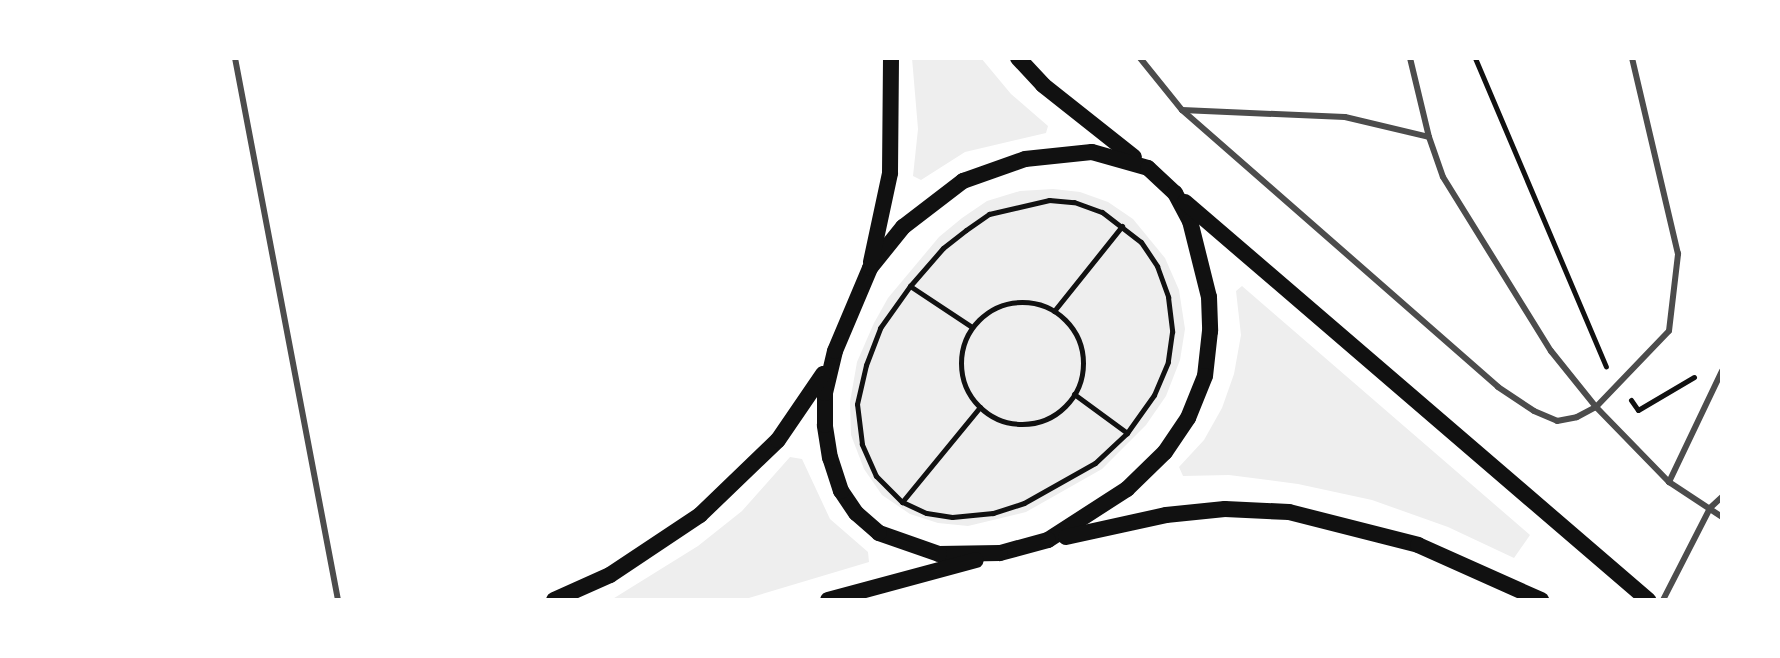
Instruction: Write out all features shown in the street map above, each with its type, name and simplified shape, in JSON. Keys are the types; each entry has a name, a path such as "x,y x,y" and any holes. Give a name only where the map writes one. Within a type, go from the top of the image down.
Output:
{"main road":[{"path":"554,600 610,575 700,515 778,440 809,398 835,351 870,268 890,173 891,58"},
{"path":"1018,58 1043,85 1148,168 1648,600"},
{"path":"870,268 903,227 938,197 993,168 1041,156 1092,152 1148,168"},
{"path":"1048,540 1127,489 1165,452 1188,418 1205,376 1209,297 1190,221 1175,193"},
{"path":"835,351 825,393 825,425 830,458 841,491 856,513 879,533 939,554 1000,553"},
{"path":"828,600 1048,540 1166,515 1225,509 1289,512 1418,545 1541,600"}],"lane":[{"path":"235,58 338,600"},
{"path":"1140,58 1182,110 1498,387 1534,411 1557,421 1577,417 1596,407 1669,331 1678,254 1632,58"},
{"path":"1410,58 1429,137 1443,177 1551,351 1596,407 1669,482 1722,517"},
{"path":"1182,110 1345,117 1429,137"},
{"path":"1669,482 1722,371"},
{"path":"1663,600 1710,508 1722,497"}],"path":[{"path":"1475,58 1601,360 1638,410 1698,374"},
{"path":"1049,200 1074,202 1102,212 1122,226 1141,242 1157,266 1168,297 1172,332 1168,362 1154,395 1127,433 1095,463 1024,503 993,513 952,517 926,513 902,502 876,476 862,444 857,404 866,365 880,328 910,286 943,248 989,214 1049,200"},
{"path":"1054,311 1122,226"},
{"path":"910,286 973,327"},
{"path":"1016,302 1036,303 1054,311 1069,325 1079,342 1083,362 1074,394 1055,414 1037,423 1007,422 980,407 968,392 961,372 961,352 980,317 997,307 1016,302"},
{"path":"1074,394 1127,433"},
{"path":"902,502 980,407"}],"shaded area":[{"path":"912,58 981,58 1011,94 1048,126 1046,133 965,152 921,180 913,176 918,129"},
{"path":"1053,189 1080,192 1108,202 1133,219 1165,258 1179,290 1185,329 1180,360 1166,396 1146,425 1102,469 1026,512 968,526 938,523 910,514 882,495 864,469 851,435 850,402 857,362 874,323 888,298 939,237 962,218 987,201 1020,191"},
{"path":"1242,286 1530,535 1514,558 1448,527 1372,500 1298,484 1229,475 1183,476 1179,467 1204,440 1222,408 1234,374 1241,335 1236,291"},
{"path":"790,457 802,459 830,519 868,552 869,562 742,600 611,600 698,546 742,511"}]}
